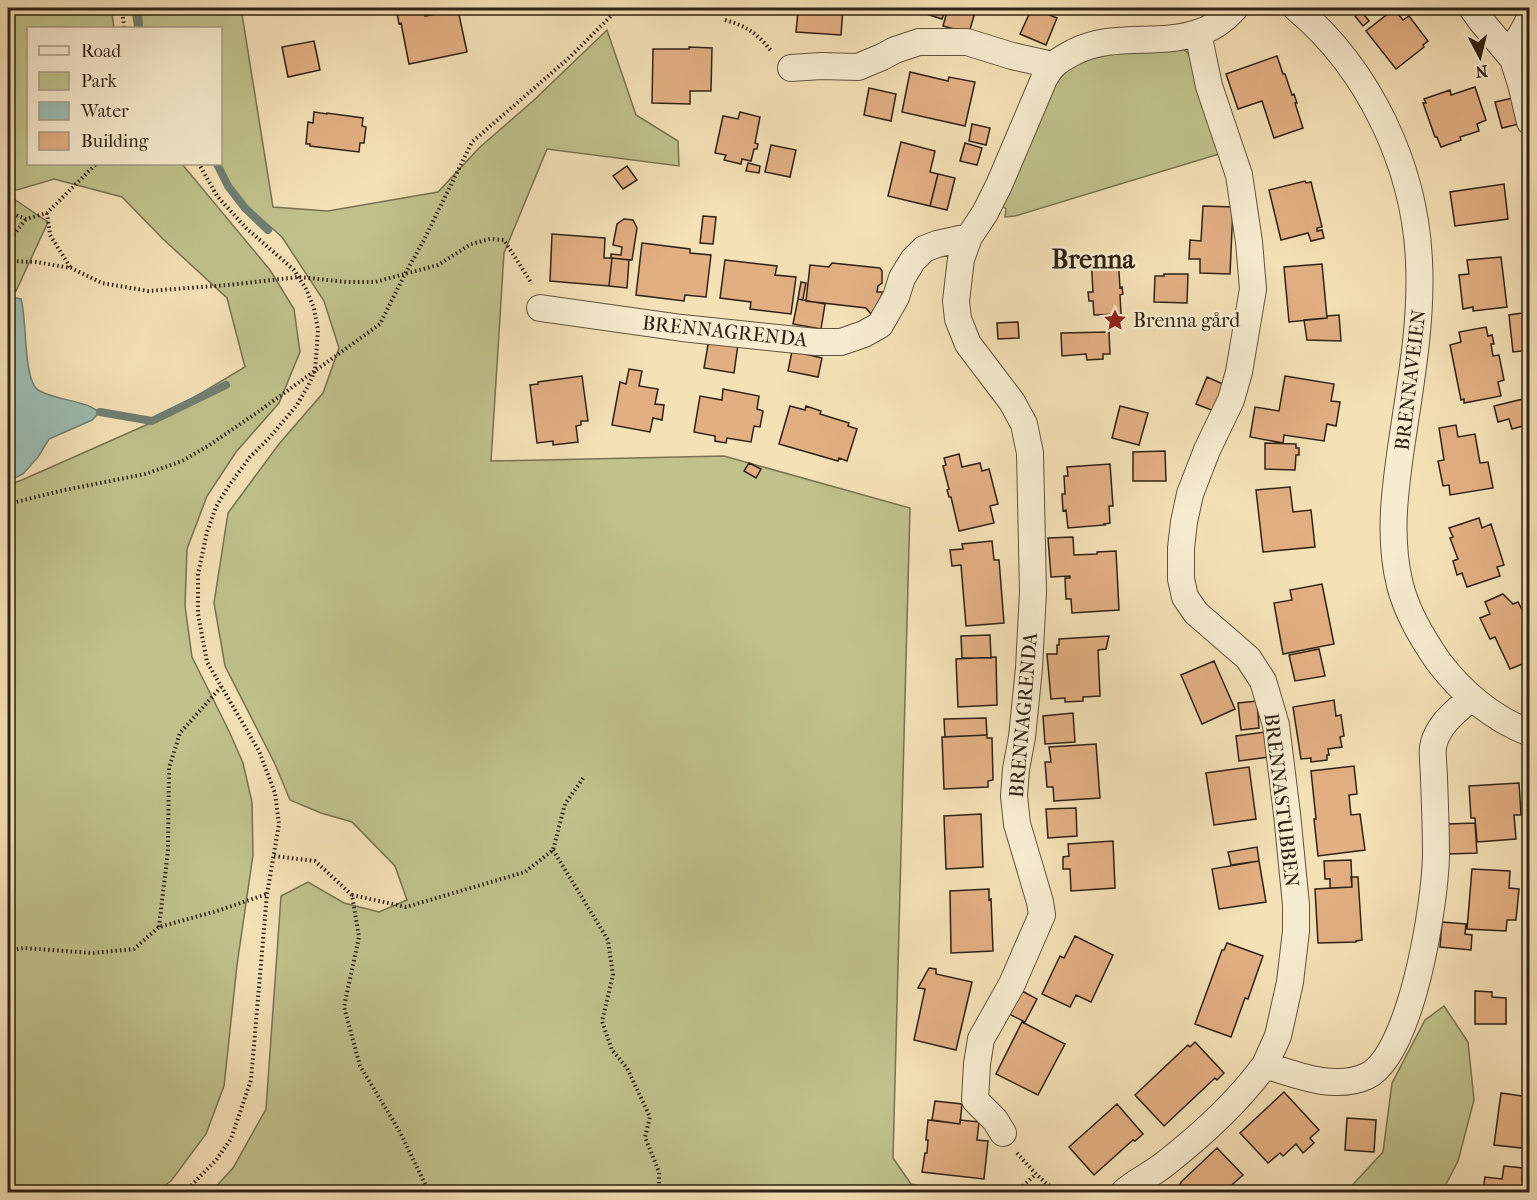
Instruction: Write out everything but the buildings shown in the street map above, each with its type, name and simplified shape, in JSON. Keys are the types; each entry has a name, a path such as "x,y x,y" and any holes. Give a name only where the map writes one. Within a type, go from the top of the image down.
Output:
{"street":[{"path":"791,68 821,66 858,68 895,50 919,42 967,42 1052,65 1086,46 1107,41 1170,38 1198,33 1219,22 1235,8"},
{"name":"BRENNAVEIEN","path":"1296,8 1334,46 1361,84 1386,127 1410,194 1418,237 1419,308 1394,513 1395,553 1401,587 1413,621 1423,639 1458,685 1471,698 1497,716 1530,733"},
{"path":"1472,8 1513,59 1530,122"},
{"path":"1508,52 1530,18"},
{"name":"BRENNASTUBBEN","path":"1124,1192 1157,1170 1202,1134 1247,1090 1265,1065 1278,1036 1290,982 1296,931 1296,905 1287,814 1275,725 1263,681 1248,658 1196,613 1185,597 1181,579 1180,548 1190,494 1231,400 1239,372 1253,289 1239,175 1209,86 1198,33"},
{"name":"BRENNAGRENDA","path":"1003,1132 995,1120 975,1100 981,1039 1012,984 1042,915 1017,824 1014,796 1028,680 1033,592 1030,453 1024,424 1012,402 968,344 958,319 956,301 961,259 969,237 985,213 999,185 1018,137 1052,65"},
{"name":"BRENNAGRENDA","path":"545,309 682,328 816,342 841,342 864,334 880,325 892,304 902,278 924,249 969,237"},
{"path":"1265,1065 1326,1082 1347,1081 1367,1076 1381,1064 1394,1045 1406,1017 1425,950 1434,889 1436,857 1433,747 1443,723 1471,698"}],"path":[{"path":"122,8 124,27"},
{"path":"8,504 145,474 182,461 208,446 380,324 472,142 570,57 619,8"},
{"path":"725,20 741,24 761,38 777,59 791,68"},
{"path":"8,212 26,219 47,213 95,165"},
{"path":"184,1192 216,1160 231,1139 251,1080 267,894 279,824 275,793 260,751 207,662 198,614 198,574 207,532 216,507 250,458 297,405 308,386 315,371 318,330 314,308 294,270 246,228 217,196 200,165"},
{"path":"47,213 50,235 71,268"},
{"path":"8,242 26,219"},
{"path":"8,261 36,262 71,268 102,284 148,291 298,277 347,282 375,282 438,265 471,244 490,239 504,240 545,309"},
{"path":"159,927 168,850 169,768 180,733 221,687"},
{"path":"274,856 315,861 352,895 406,907 525,872 553,850 565,804 584,777"},
{"path":"553,850 608,940 613,975 602,1021 612,1050 627,1068 650,1117 645,1137 659,1172 659,1192"},
{"path":"8,951 24,948 92,953 134,949 159,927 267,894"},
{"path":"352,895 358,937 344,1006 360,1066 400,1132 429,1192"},
{"path":"1003,1132 1009,1143 1036,1174 1048,1185 1067,1192"},
{"path":"1016,1192 1036,1174"}],"green space":[{"path":"8,8 114,8 112,14 114,27 27,27 27,165 183,165 270,270 294,309 300,352 279,403 236,452 207,496 187,549 185,606 192,657 243,763 252,802 253,855 237,965 224,1086 206,1134 171,1181 155,1192 8,1192 8,485 153,422 245,367 227,298 163,239 122,197 54,179 17,190 8,184"},
{"path":"132,8 241,8 273,207 328,211 438,192 479,148 533,101 607,30 636,115 678,141 679,166 547,149 504,253 491,461 724,456 910,508 893,1158 911,1184 957,1192 211,1192 233,1168 266,1109 281,896 308,882 344,903 379,912 407,900 395,866 352,822 321,813 290,800 275,764 225,666 214,603 228,513 279,444 323,393 339,348 324,301 282,237 242,202 214,165 222,165 222,27 135,27"},
{"path":"1180,47 1187,52 1197,67 1219,154 1015,216 1005,217 1006,209 1001,205 1051,85 1068,67 1083,57"},
{"path":"8,195 48,222 16,291 8,296"},
{"path":"1444,1006 1468,1042 1474,1100 1458,1161 1442,1192 1346,1192 1383,1152 1392,1083 1425,1020"}],"water":[{"path":"21,299 23,308 28,362 33,384 43,393 85,405 100,412 92,420 49,439 38,457 23,474 8,481 8,300"}],"waterway":[{"path":"138,8 139,27"},
{"path":"218,165 228,186 245,208 268,230"},
{"path":"100,412 152,421 226,385"}],"place":[{"name":"Brenna gård","path":"1115,320"}],"district":[{"name":"Brenna","path":"1093,259"}]}
